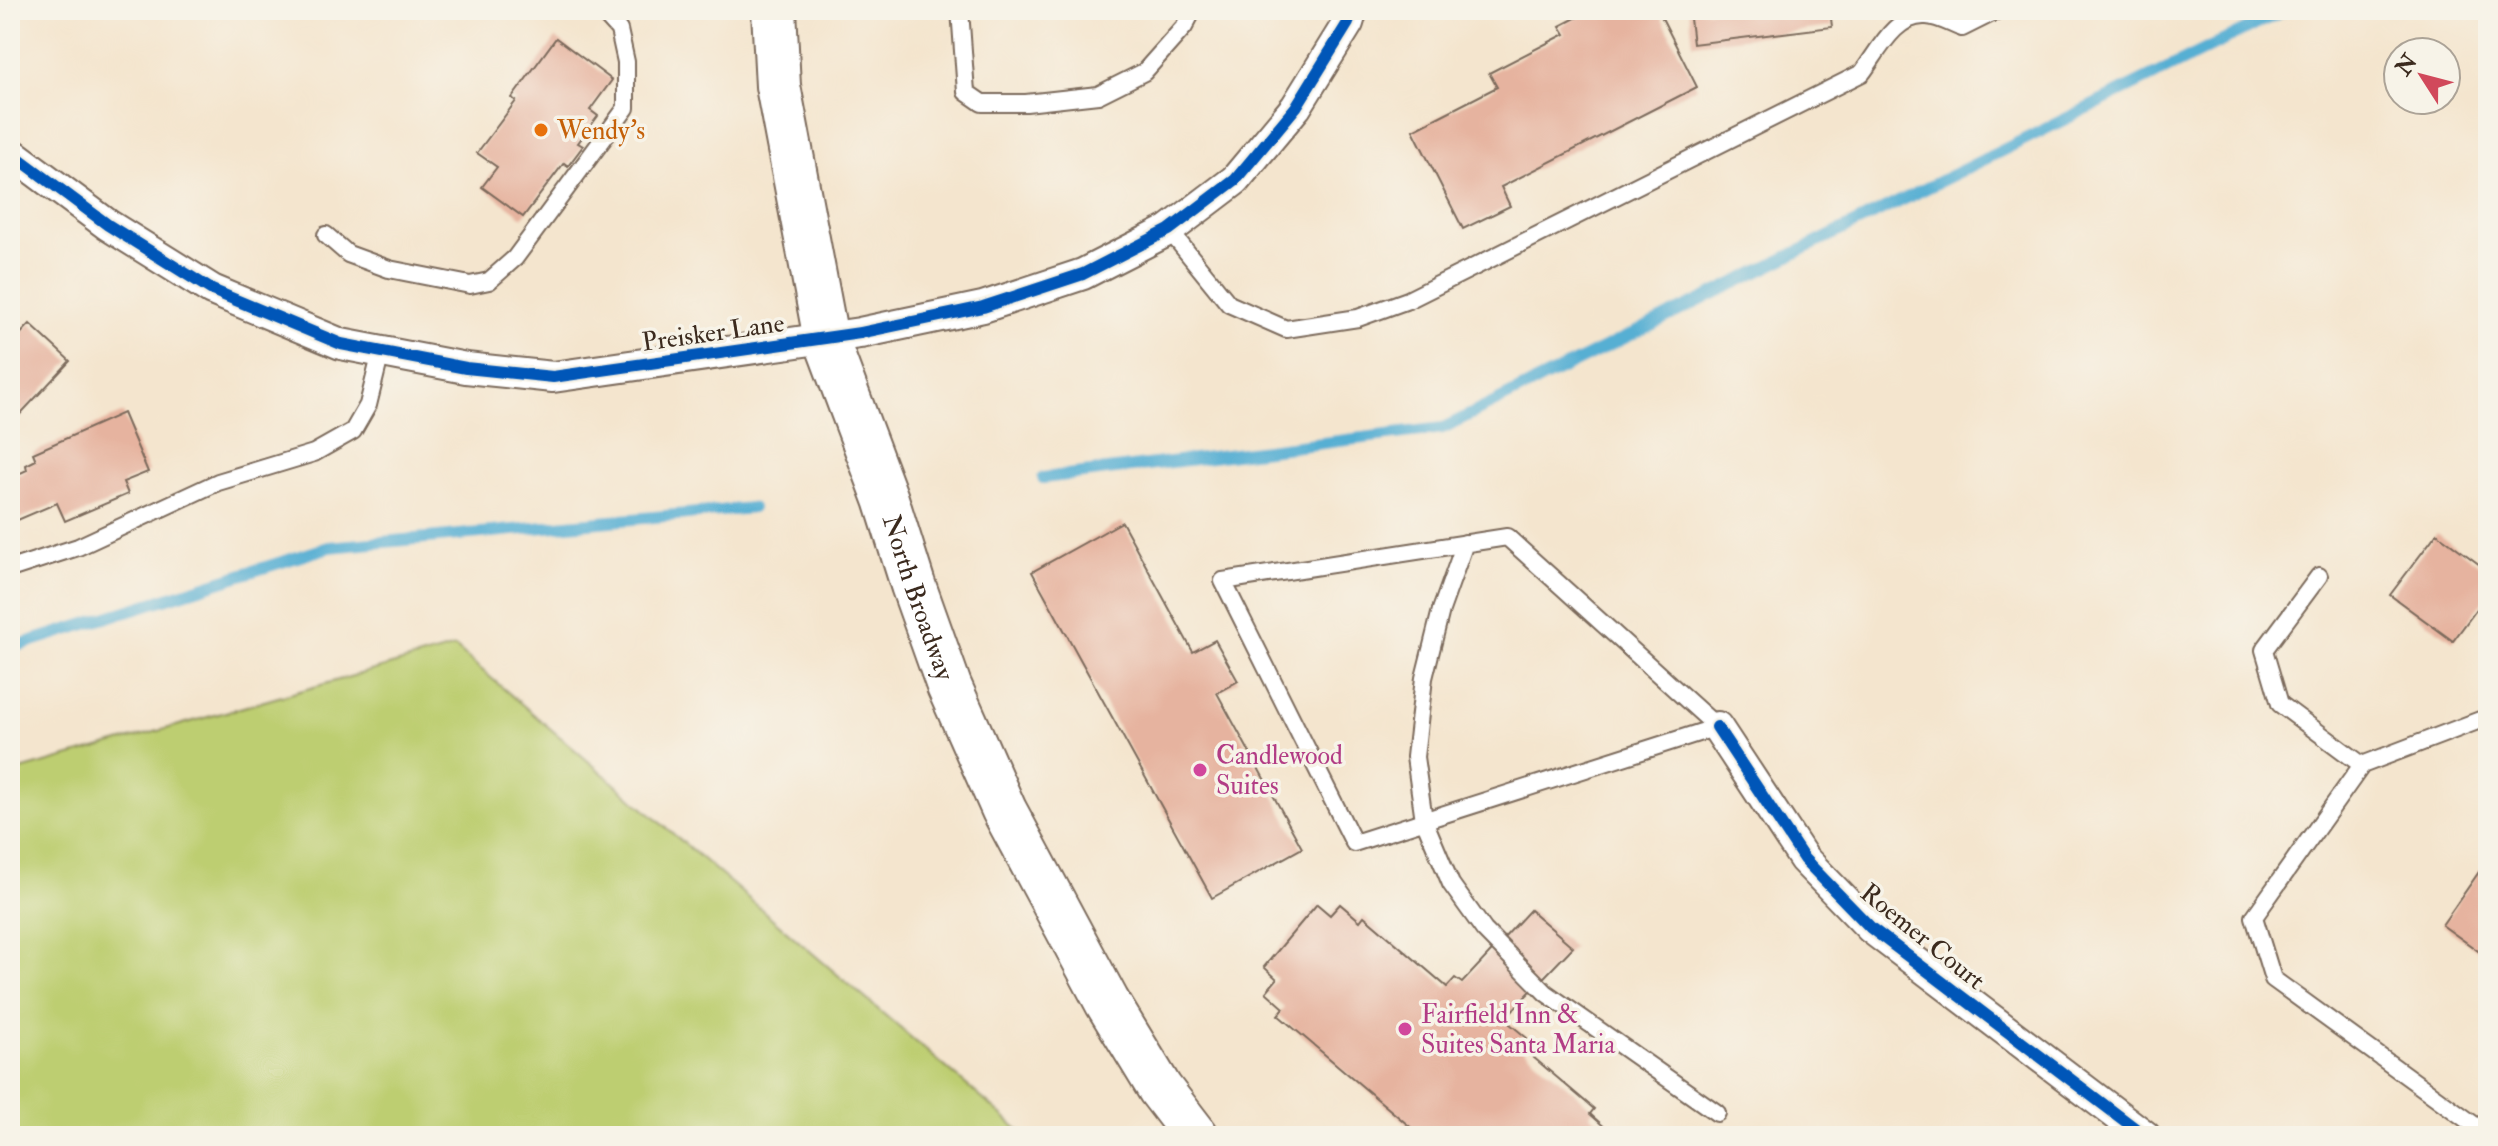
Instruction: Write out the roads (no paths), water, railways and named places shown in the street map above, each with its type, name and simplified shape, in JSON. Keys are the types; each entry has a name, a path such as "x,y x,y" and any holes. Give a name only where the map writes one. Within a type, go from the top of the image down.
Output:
{"main road":[{"name":"North Broadway","path":"774,10 778,86 826,339 886,499 949,686 1004,810 1107,1002 1160,1089 1196,1136"}],"street":[{"name":"Preisker Lane","path":"10,152 108,225 212,290 341,344 466,368 553,377 826,339 983,307 1083,274 1169,230 1235,180 1296,107 1348,23 1352,10"},
{"name":"Roemer Court","path":"1717,727 1804,859 1871,928 2145,1136"}],"lane":[{"path":"326,235 348,254 389,269 470,285 489,281 515,258 626,108 626,62 619,30 601,10"},
{"path":"960,10 966,92 982,103 1026,103 1098,95 1144,72 1184,27 1193,10"},
{"path":"1169,230 1229,304 1286,329 1358,318 1408,300 1862,73 1904,15 1927,15 1962,28 1998,10"},
{"path":"10,569 78,547 218,482 314,453 353,431 368,405 381,352"},
{"path":"1507,537 1717,727 1354,843 1223,581 1507,537"},
{"path":"1465,543 1441,610 1424,678 1415,757 1424,820 1451,884 1484,930 1546,993 1717,1113"},
{"path":"2319,576 2264,650 2280,704 2362,765"},
{"path":"2488,717 2362,765 2254,917 2273,979 2488,1135"}],"waterway":[{"path":"1043,478 1443,428 2285,10"},
{"path":"10,648 329,547 752,508"}],"place":[{"name":"Wendy's","path":"541,130"},
{"name":"Candlewood Suites","path":"1200,770"},
{"name":"Fairfield Inn & Suites Santa Maria","path":"1405,1029"}]}
